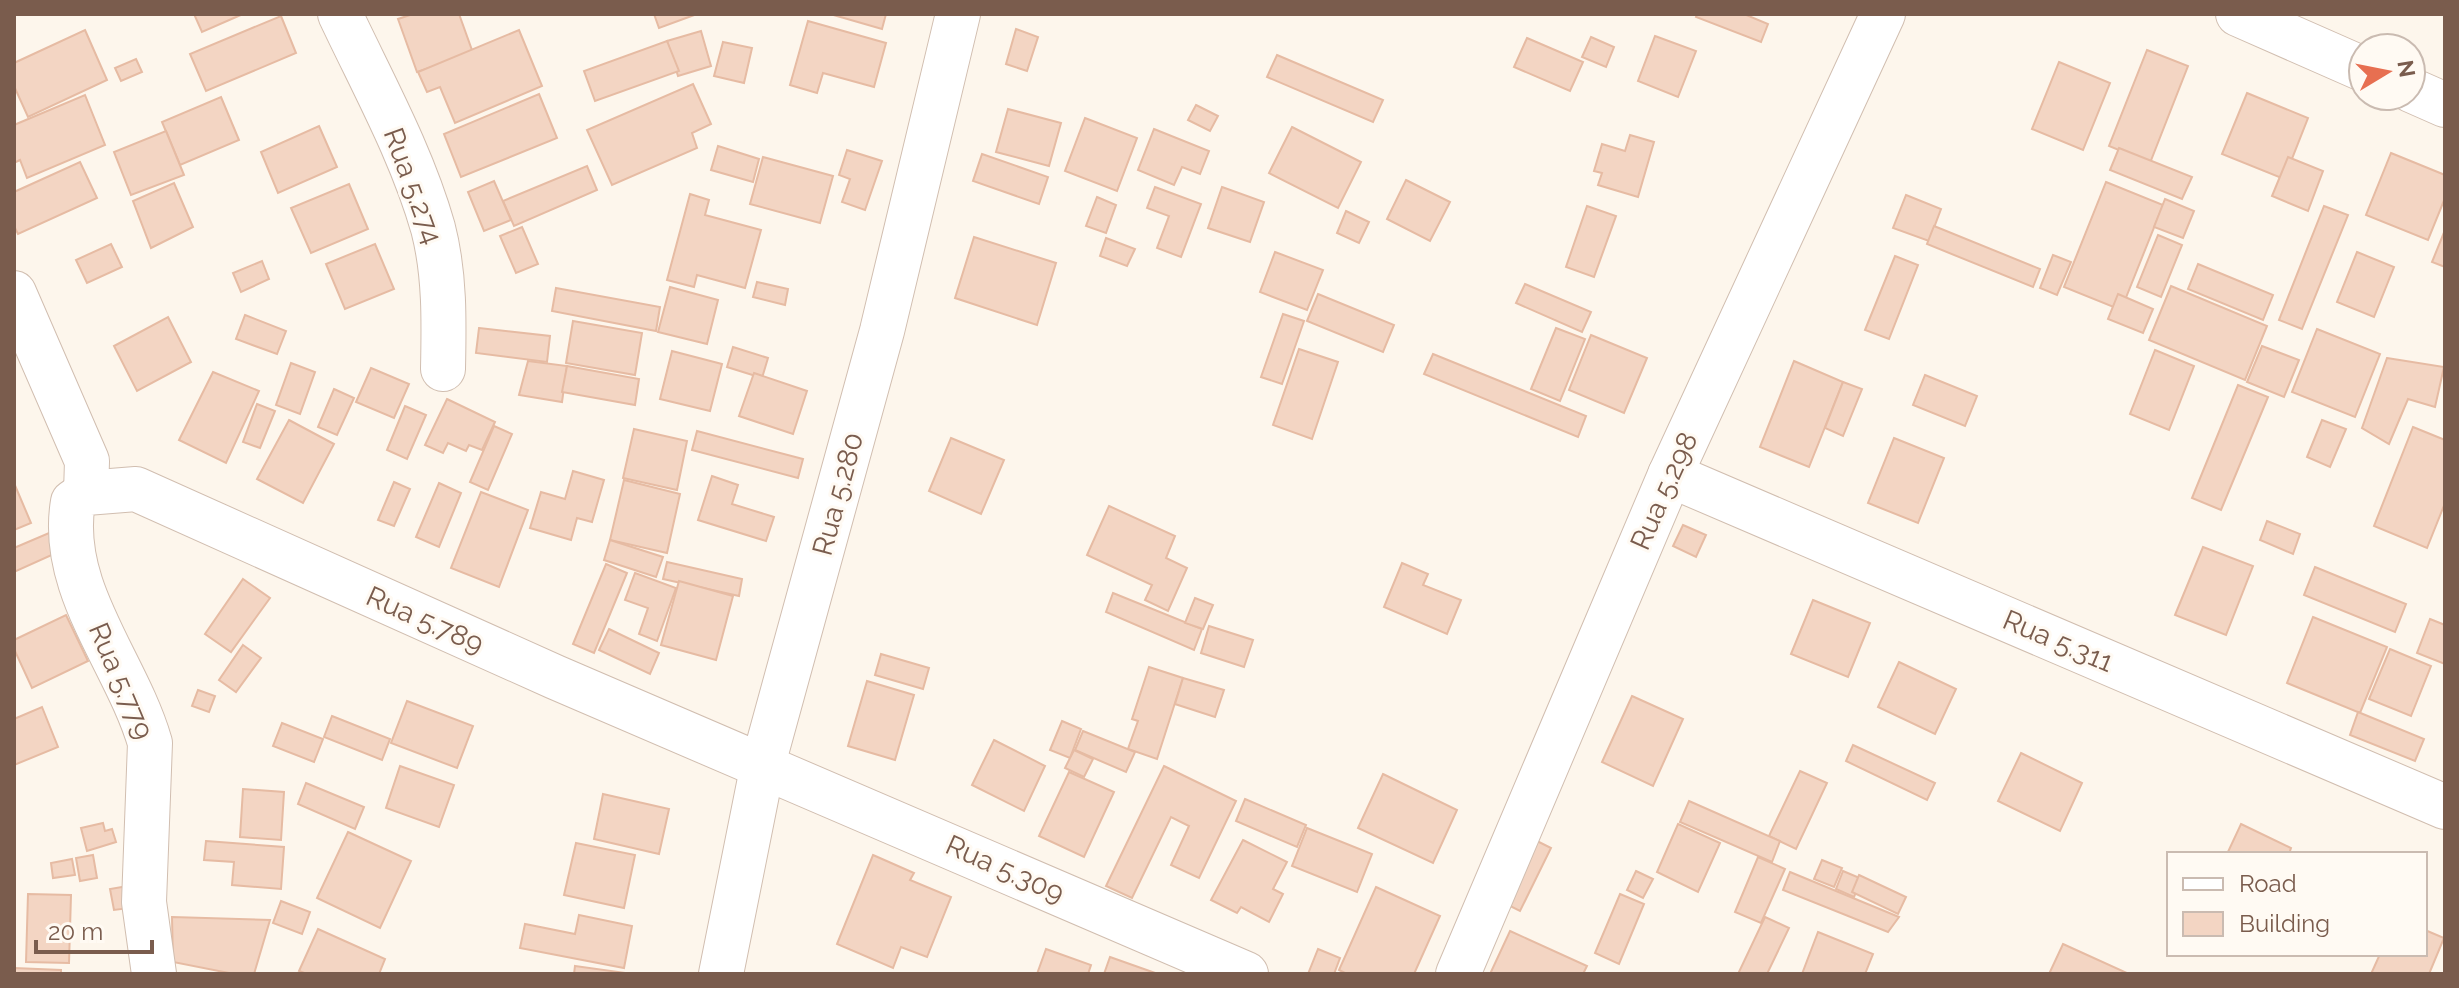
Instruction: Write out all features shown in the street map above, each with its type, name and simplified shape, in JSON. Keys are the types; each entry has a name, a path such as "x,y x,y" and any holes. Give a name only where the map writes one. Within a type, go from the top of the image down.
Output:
{"street":[{"name":"Rua 5.274","path":"340,14 407,158 433,229 444,295 443,369"},
{"name":"Rua 5.280","path":"721,974 763,764 882,331 958,14"},
{"name":"Rua 5.298","path":"1458,974 1670,475 1883,14"},
{"path":"2238,14 2347,62"},
{"path":"14,293 87,461 86,493"},
{"name":"Rua 5.311","path":"1670,475 2445,807"},
{"name":"Rua 5.789","path":"86,493 136,489 473,641 763,764"},
{"name":"Rua 5.779","path":"86,493 73,502 70,521 73,562 91,611 143,719 150,743 144,902 154,974"},
{"name":"Rua 5.309","path":"763,764 1246,974"}],"building":[{"path":"194,14 243,14 202,32"},
{"path":"413,14 459,14 473,53 417,72 398,19"},
{"path":"654,14 697,14 659,28"},
{"path":"830,14 886,14 882,29"},
{"path":"1697,14 1744,14 1768,24 1761,42 1696,17"},
{"path":"281,16 296,53 206,91 190,54"},
{"path":"808,21 886,43 874,87 823,73 817,93 790,85"},
{"path":"1016,29 1038,37 1027,71 1006,64"},
{"path":"85,30 107,80 28,117 14,86 14,63"},
{"path":"519,30 542,86 455,123 440,87 427,92 418,72"},
{"path":"701,31 711,66 678,76 667,41"},
{"path":"1655,36 1696,51 1678,97 1638,81"},
{"path":"1591,37 1614,47 1606,67 1582,57"},
{"path":"1527,38 1583,62 1570,91 1514,67"},
{"path":"667,41 679,71 595,101 584,71"},
{"path":"723,42 752,48 744,83 714,76"},
{"path":"2147,50 2188,66 2150,163 2109,146"},
{"path":"1277,55 1383,100 1373,122 1267,77"},
{"path":"136,59 142,72 121,81 115,68"},
{"path":"2059,62 2110,83 2083,150 2032,129"},
{"path":"693,84 711,124 692,133 697,148 612,185 587,130"},
{"path":"2247,93 2308,118 2284,179 2222,154"},
{"path":"539,94 557,138 461,177 444,134"},
{"path":"85,95 105,145 27,178 20,160 14,163 14,125"},
{"path":"221,97 239,140 180,165 162,122"},
{"path":"1196,105 1218,116 1210,131 1188,120"},
{"path":"1008,109 1061,123 1049,166 996,152"},
{"path":"1085,118 1137,138 1117,191 1065,171"},
{"path":"319,126 337,167 278,193 261,152"},
{"path":"1292,127 1361,162 1338,208 1269,173"},
{"path":"1154,129 1209,151 1200,174 1182,167 1174,185 1138,170"},
{"path":"166,131 184,175 131,195 114,152"},
{"path":"1630,135 1654,142 1638,197 1598,185 1602,173 1594,171 1602,144 1625,151"},
{"path":"718,146 759,159 753,182 711,170"},
{"path":"2119,148 2192,177 2182,199 2110,170"},
{"path":"847,150 882,161 865,210 842,202 850,179 839,175"},
{"path":"2391,153 2445,175 2445,198 2428,240 2366,215"},
{"path":"982,154 1048,177 1039,204 973,181"},
{"path":"763,157 833,176 820,223 750,204"},
{"path":"2288,157 2323,171 2308,211 2272,196"},
{"path":"80,162 97,198 18,234 14,226 14,192"},
{"path":"587,166 597,190 514,226 503,201"},
{"path":"1406,180 1450,202 1430,241 1387,219"},
{"path":"494,181 511,220 484,231 468,192"},
{"path":"2106,182 2163,205 2121,310 2064,287"},
{"path":"174,183 193,227 151,248 133,201"},
{"path":"349,184 368,229 311,253 291,208"},
{"path":"1155,187 1201,204 1181,257 1157,248 1169,216 1147,208"},
{"path":"1222,187 1264,202 1250,242 1208,228"},
{"path":"690,194 709,200 705,215 761,230 745,288 697,275 694,287 667,280"},
{"path":"1906,195 1941,209 1929,241 1893,228"},
{"path":"1097,197 1116,205 1106,233 1086,226"},
{"path":"2165,199 2194,211 2183,238 2154,227"},
{"path":"1587,206 1616,216 1594,277 1566,267"},
{"path":"2324,206 2348,215 2302,329 2279,320"},
{"path":"1346,211 1369,222 1359,243 1337,233"},
{"path":"1934,226 2040,269 2033,287 1927,244"},
{"path":"522,227 538,264 516,273 500,236"},
{"path":"2445,230 2445,267 2432,262"},
{"path":"2158,235 2182,245 2161,297 2137,287"},
{"path":"974,237 1056,263 1037,325 955,298"},
{"path":"1106,238 1135,249 1127,266 1100,256"},
{"path":"111,244 122,267 87,283 76,260"},
{"path":"375,244 394,289 345,309 326,264"},
{"path":"1275,252 1323,270 1307,310 1260,292"},
{"path":"2357,252 2394,267 2374,317 2337,302"},
{"path":"2053,255 2071,262 2057,295 2040,288"},
{"path":"1895,256 1918,265 1889,339 1865,330"},
{"path":"262,261 269,279 241,292 233,273"},
{"path":"2198,264 2273,295 2263,320 2188,289"},
{"path":"757,282 788,289 785,305 753,297"},
{"path":"1525,284 1591,312 1582,332 1516,303"},
{"path":"2171,286 2267,326 2245,380 2149,340"},
{"path":"670,287 718,300 707,344 658,332"},
{"path":"556,288 660,307 656,331 552,311"},
{"path":"1318,294 1394,325 1383,352 1307,321"},
{"path":"2118,294 2153,309 2143,333 2108,319"},
{"path":"1283,314 1304,321 1282,384 1261,377"},
{"path":"245,315 286,331 277,354 236,339"},
{"path":"168,317 191,362 137,391 114,346"},
{"path":"573,321 642,333 635,375 566,363"},
{"path":"479,328 550,336 547,362 476,353"},
{"path":"1556,328 1585,339 1560,401 1531,389"},
{"path":"2317,329 2380,354 2355,417 2292,392"},
{"path":"1591,335 1647,358 1624,413 1569,390"},
{"path":"2262,346 2299,360 2284,397 2247,382"},
{"path":"733,347 768,358 762,378 727,367"},
{"path":"1299,349 1338,362 1312,439 1273,425"},
{"path":"2155,350 2194,366 2169,430 2130,414"},
{"path":"672,351 722,364 710,411 660,399"},
{"path":"1433,354 1586,416 1578,437 1424,374"},
{"path":"2387,358 2444,367 2435,407 2408,399 2389,444 2362,428"},
{"path":"528,361 567,366 562,402 519,395"},
{"path":"1794,361 1843,382 1809,467 1760,447"},
{"path":"291,363 315,372 300,414 276,405"},
{"path":"567,366 639,379 635,405 562,392"},
{"path":"371,368 409,384 394,418 356,402"},
{"path":"213,372 259,391 226,463 179,440"},
{"path":"754,373 807,391 793,434 739,416"},
{"path":"1925,375 1977,396 1965,426 1913,405"},
{"path":"1843,382 1862,389 1843,436 1825,428"},
{"path":"2238,385 2268,397 2221,510 2192,498"},
{"path":"334,389 354,398 337,435 318,427"},
{"path":"447,399 495,422 482,450 469,445 466,451 448,443 443,453 425,445"},
{"path":"257,404 275,411 260,448 243,442"},
{"path":"405,406 426,415 407,459 387,450"},
{"path":"289,420 334,444 303,503 257,479"},
{"path":"2322,420 2346,429 2330,467 2307,457"},
{"path":"494,426 512,434 488,490 470,482"},
{"path":"2413,427 2445,440 2445,503 2427,548 2374,526"},
{"path":"634,429 687,441 677,490 623,478"},
{"path":"697,431 803,459 798,478 692,450"},
{"path":"951,438 1004,460 981,514 929,491"},
{"path":"1894,438 1944,458 1918,523 1868,503"},
{"path":"573,471 604,480 592,522 577,518 571,540 530,528 541,492 565,499"},
{"path":"712,476 738,485 732,504 774,517 766,541 698,520"},
{"path":"624,480 680,494 667,553 610,540"},
{"path":"394,482 410,489 394,526 378,520"},
{"path":"14,483 31,523 14,530"},
{"path":"439,483 461,493 439,547 416,537"},
{"path":"481,492 528,510 499,587 451,568"},
{"path":"1109,506 1175,536 1166,558 1187,568 1168,611 1145,600 1152,585 1087,555"},
{"path":"2267,521 2300,534 2293,554 2260,540"},
{"path":"1683,525 1706,535 1696,557 1673,546"},
{"path":"56,530 65,549 14,572 14,548"},
{"path":"610,540 663,557 656,577 604,560"},
{"path":"2203,547 2253,566 2226,635 2175,615"},
{"path":"667,562 742,579 739,596 663,579"},
{"path":"1402,563 1428,574 1423,585 1461,600 1447,634 1384,607"},
{"path":"606,564 627,573 594,653 573,644"},
{"path":"2315,567 2406,604 2395,632 2304,595"},
{"path":"635,573 676,588 657,641 639,634 648,608 625,600"},
{"path":"243,579 270,598 231,652 205,634"},
{"path":"679,581 733,596 716,660 661,645"},
{"path":"1113,593 1202,629 1194,650 1106,612"},
{"path":"1195,598 1213,605 1203,629 1185,623"},
{"path":"1813,600 1870,623 1848,677 1791,654"},
{"path":"66,615 88,661 32,688 14,649 14,640"},
{"path":"2313,617 2387,647 2360,713 2287,683"},
{"path":"2430,619 2445,625 2445,664 2417,653"},
{"path":"1209,626 1253,640 1244,667 1201,653"},
{"path":"609,629 659,653 650,674 599,650"},
{"path":"243,645 261,658 236,692 219,680"},
{"path":"2390,649 2431,666 2411,716 2369,699"},
{"path":"881,654 929,668 923,689 875,675"},
{"path":"1899,662 1956,689 1935,734 1878,707"},
{"path":"1149,667 1183,678 1157,759 1128,749 1138,721 1132,719"},
{"path":"1183,678 1224,690 1215,717 1175,704"},
{"path":"867,681 914,695 895,760 848,746"},
{"path":"198,690 215,696 209,712 192,706"},
{"path":"1632,696 1683,719 1653,786 1602,762"},
{"path":"407,701 473,726 457,768 391,743"},
{"path":"42,707 58,747 14,765 14,719"},
{"path":"2358,712 2424,739 2415,761 2350,735"},
{"path":"332,716 390,739 382,760 324,737"},
{"path":"1062,721 1081,729 1070,758 1050,750"},
{"path":"282,723 323,739 314,762 273,746"},
{"path":"1083,731 1135,752 1126,772 1075,750"},
{"path":"994,740 1045,766 1024,811 972,785"},
{"path":"1853,745 1935,783 1927,800 1846,761"},
{"path":"1074,750 1093,759 1084,777 1065,768"},
{"path":"2021,753 2082,783 2060,831 1998,801"},
{"path":"400,766 454,785 439,827 386,808"},
{"path":"1164,766 1236,801 1199,878 1171,865 1189,826 1171,817 1132,898 1106,886"},
{"path":"1800,771 1827,783 1796,849 1769,836"},
{"path":"1069,772 1114,792 1084,857 1039,836"},
{"path":"1383,774 1457,810 1433,863 1358,828"},
{"path":"306,783 364,807 355,829 298,804"},
{"path":"243,789 284,792 281,840 240,837"},
{"path":"603,794 669,809 659,854 594,839"},
{"path":"1245,799 1306,825 1297,847 1236,821"},
{"path":"1689,801 1780,841 1772,862 1680,822"},
{"path":"103,823 105,831 112,829 116,842 87,851 81,828"},
{"path":"1678,824 1720,843 1698,892 1657,872"},
{"path":"2241,824 2291,848 2290,852 2228,852"},
{"path":"1307,828 1372,854 1357,892 1292,866"},
{"path":"348,832 411,861 380,928 317,898"},
{"path":"1527,836 1551,848 1520,911 1496,899"},
{"path":"1243,840 1287,862 1273,889 1283,894 1269,922 1241,907 1237,913 1211,900"},
{"path":"206,841 284,847 281,889 232,885 234,862 204,860"},
{"path":"576,843 635,855 624,908 564,895"},
{"path":"93,855 97,878 80,881 76,858"},
{"path":"873,855 914,873 910,880 951,897 927,957 901,947 893,968 837,944"},
{"path":"1758,857 1785,869 1761,923 1735,912"},
{"path":"72,859 75,875 53,878 51,863"},
{"path":"1822,860 1842,868 1834,887 1814,879"},
{"path":"1636,871 1653,879 1643,898 1627,890"},
{"path":"1843,871 1862,879 1854,897 1836,889"},
{"path":"1790,872 1899,917 1888,932 1783,890"},
{"path":"1859,875 1906,897 1898,914 1852,892"},
{"path":"134,885 138,907 114,910 110,889"},
{"path":"1376,887 1440,916 1414,974 1347,974 1339,970"},
{"path":"28,894 71,895 69,963 26,962"},
{"path":"1620,894 1644,904 1619,964 1595,953"},
{"path":"281,901 310,912 302,934 273,923"},
{"path":"579,915 632,926 624,968 520,948 525,924 575,934"},
{"path":"172,917 270,920 254,974 234,974 173,962"},
{"path":"1765,917 1789,928 1767,974 1738,974"},
{"path":"318,929 385,959 379,974 307,974 299,971"},
{"path":"1510,931 1587,966 1583,974 1490,974"},
{"path":"2427,931 2444,938 2429,974 2371,974 2379,956 2427,956"},
{"path":"1818,932 1873,954 1865,974 1802,974"},
{"path":"2063,944 2127,973 2049,974"},
{"path":"1046,949 1091,965 1088,974 1037,974"},
{"path":"1318,949 1340,958 1334,974 1308,974"},
{"path":"1110,957 1158,974 1104,974"},
{"path":"575,966 626,973 626,974 574,974"},
{"path":"14,968 61,970 61,974 14,974"}]}
